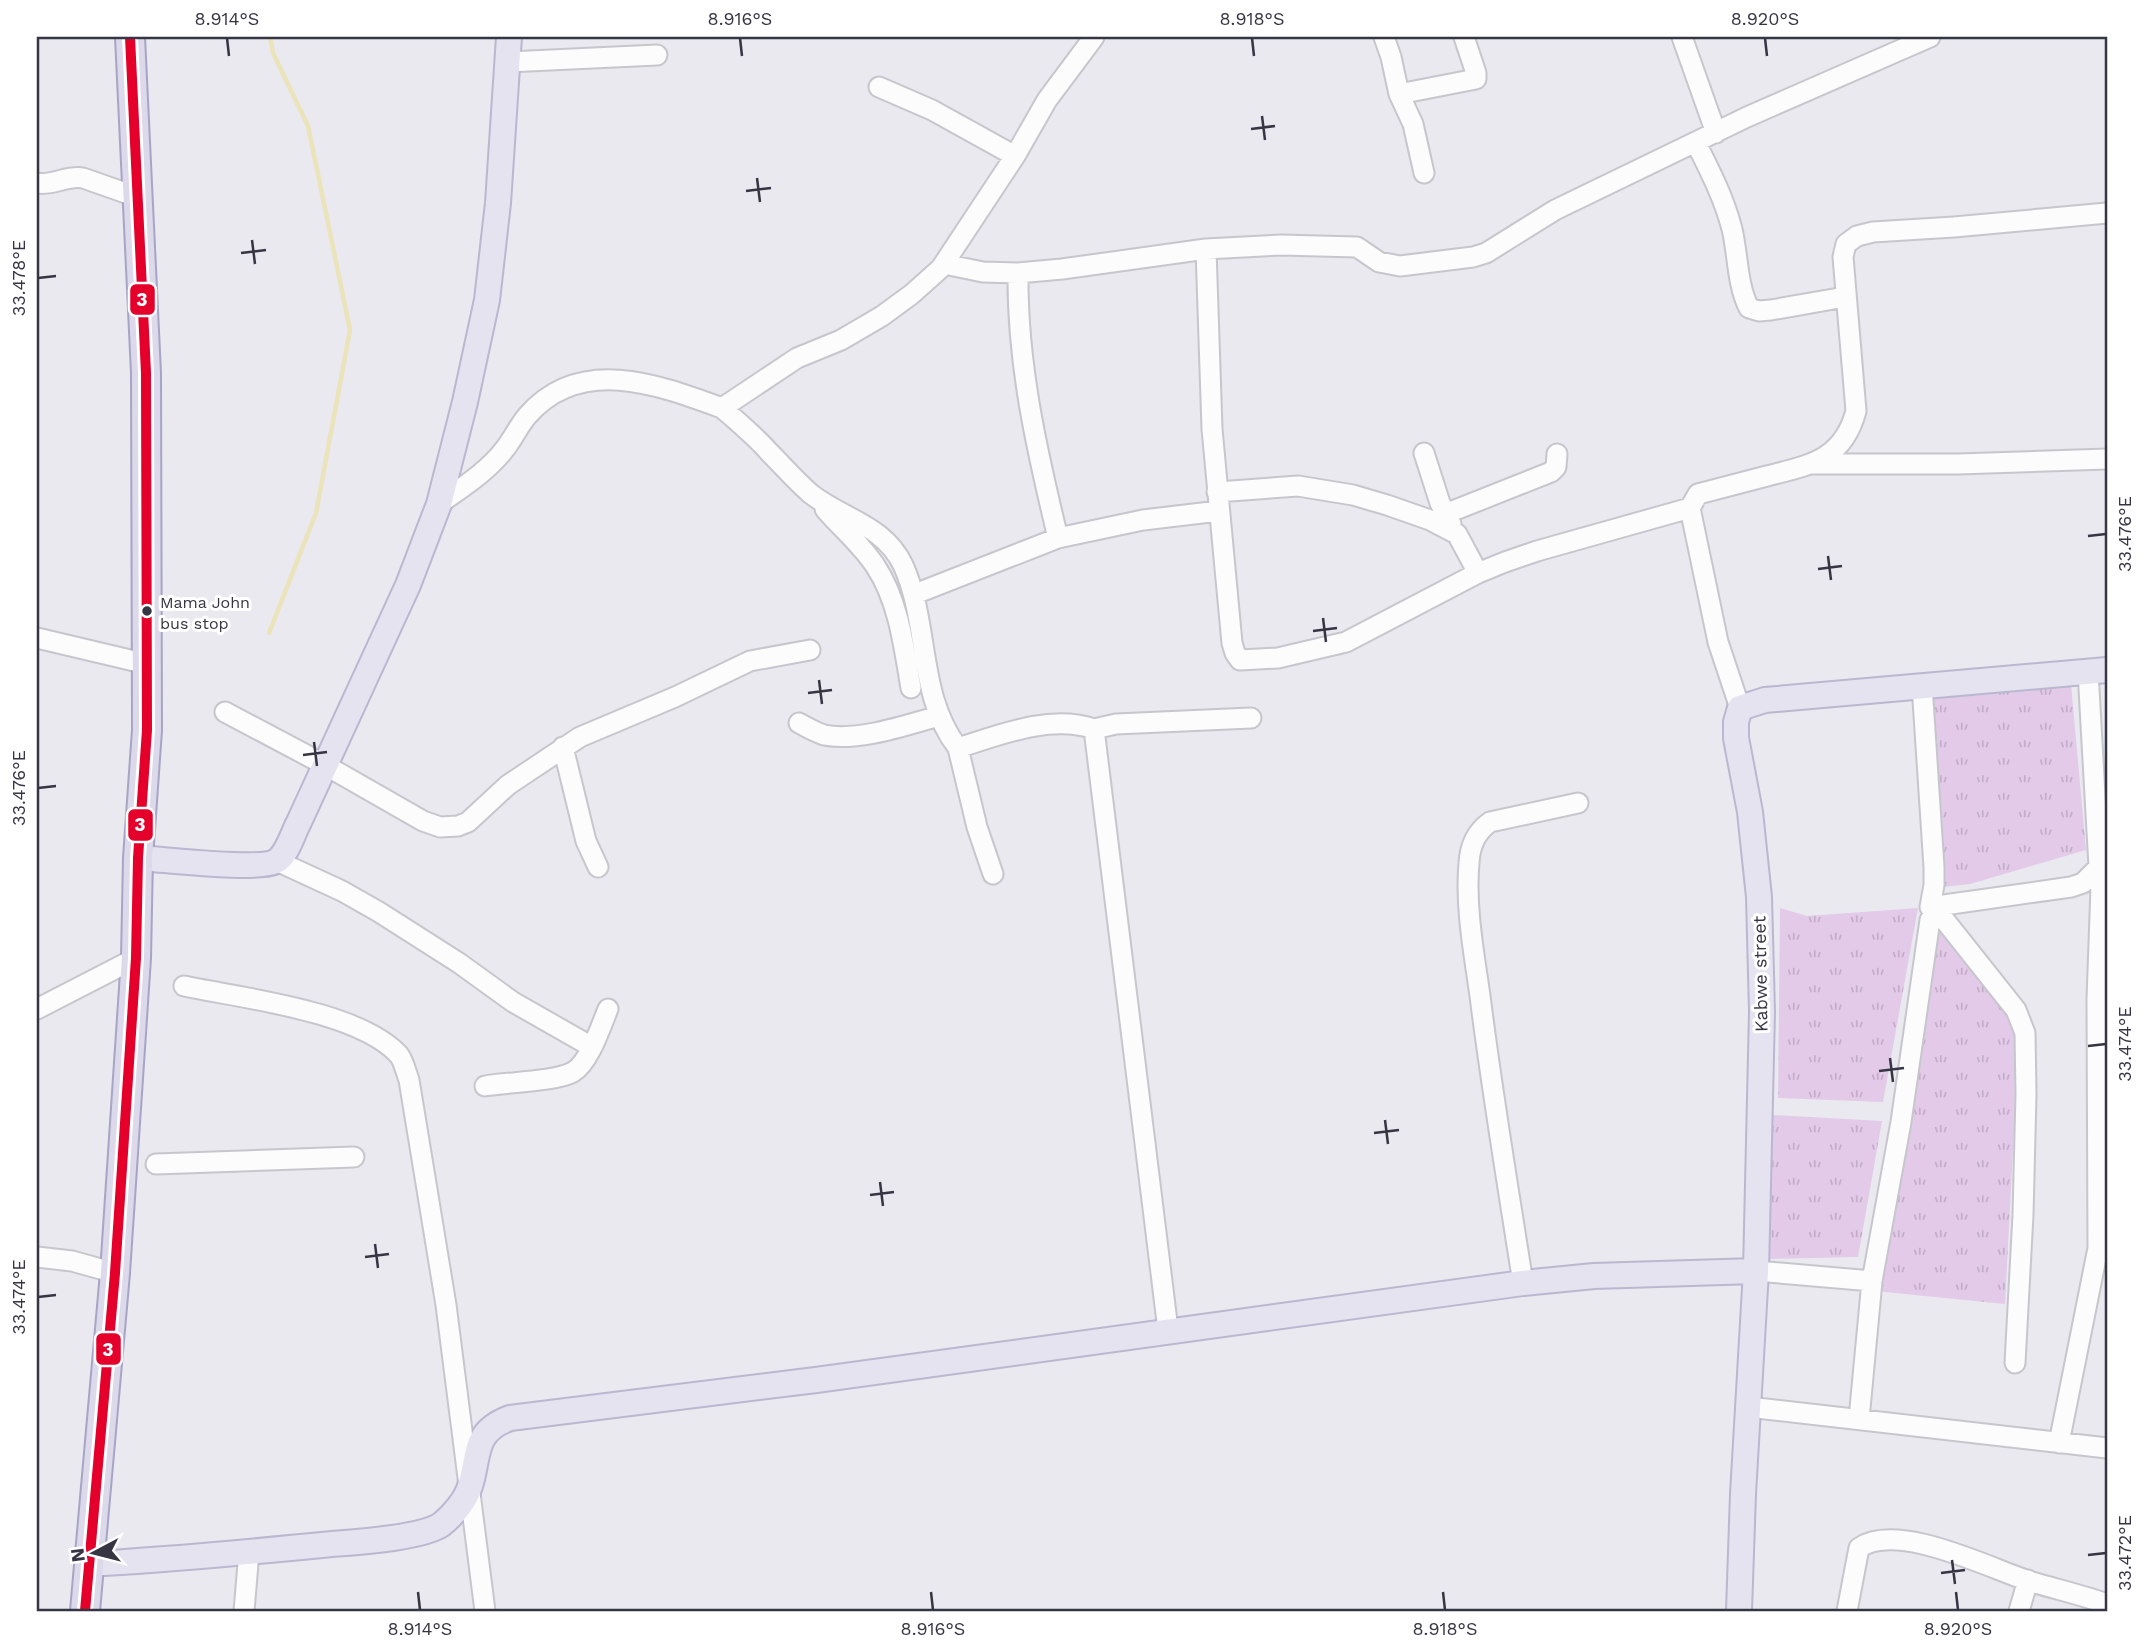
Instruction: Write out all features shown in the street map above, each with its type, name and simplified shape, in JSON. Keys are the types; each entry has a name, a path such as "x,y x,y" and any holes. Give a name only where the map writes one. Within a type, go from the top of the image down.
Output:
{"highway":[{"path":"85,1611 115,1273 136,958 138,858 148,730 146,373 140,198 130,37"}],"main road":[{"path":"138,858 250,865 276,861 288,844 408,585 439,504 487,300 498,203 509,37"},
{"path":"1740,708 1765,700 2098,671"},
{"name":"Kabwe street","path":"1740,708 1735,738 1750,811 1759,897 1762,1012 1756,1271 1740,1611"},
{"path":"88,1564 249,1552 416,1533 440,1526 457,1509 470,1488 481,1439 499,1422 510,1418 816,1380 1523,1283 1594,1276 1756,1271"}],"street":[{"path":"722,408 797,358 841,340 882,316 912,294 944,264 1015,156 1047,100 1094,37"},
{"path":"1384,37 1399,94 1413,124 1424,173"},
{"path":"1399,94 1476,79 1464,37"},
{"path":"1682,37 1716,132"},
{"path":"944,264 983,272 1018,273 1062,270 1206,249 1281,245 1357,247 1379,262 1400,266 1473,257 1486,253 1555,210 1716,132 1930,37"},
{"path":"507,62 657,55"},
{"path":"879,87 932,110 1015,156"},
{"path":"1696,143 1726,209 1735,241 1744,299 1749,308 1771,310 1845,297"},
{"path":"37,183 45,185 76,177 83,178 140,198"},
{"path":"1815,464 1833,452 1846,437 1856,411 1845,297 1843,257 1846,244 1857,236 1873,232 2107,212"},
{"path":"1206,249 1212,429 1232,643 1240,660 1278,659 1346,642 1478,573 1537,551 1690,508"},
{"path":"1018,273 1019,314 1031,423 1058,538"},
{"path":"439,504 503,451 528,415 566,387 578,382 596,379 624,381 682,394 722,408 813,495 857,542 877,568 898,621 911,688"},
{"path":"1424,453 1445,514 1478,573"},
{"path":"1445,514 1551,472 1556,467 1557,454"},
{"path":"1740,708 1718,642 1690,508 1698,494 1815,464 1958,464 2107,459"},
{"path":"915,594 1058,538 1218,501 1298,486 1353,495 1413,513 1457,534"},
{"path":"813,495 869,526 888,544 901,562 915,594 928,674 939,716 958,748 977,827 993,874"},
{"path":"37,638 147,664"},
{"path":"225,712 423,821 449,827 468,822 514,780 580,737 675,697 750,661 810,650"},
{"path":"2059,1443 2098,1248 2097,999 2104,891 2098,671"},
{"path":"1859,1419 1872,1281 1901,1122 1927,932 1934,907 1934,867 1922,685"},
{"path":"800,723 815,732 835,736 889,729 939,716"},
{"path":"958,748 998,735 1045,726 1072,724 1094,729 1116,724 1251,718"},
{"path":"1094,729 1168,1330"},
{"path":"563,747 586,841 598,867"},
{"path":"1523,1283 1483,1027 1472,932 1469,863 1473,842 1480,829 1490,822 1578,803"},
{"path":"276,861 342,891 379,912 459,963 513,1002 592,1046"},
{"path":"1934,907 2071,887 2083,883 2103,866"},
{"path":"1934,907 2015,1010 2025,1033 2023,1215 2015,1363"},
{"path":"37,1009 136,958"},
{"path":"184,986 285,1006 340,1022 373,1037 401,1058 409,1080 446,1305 485,1611"},
{"path":"485,1086 536,1080 574,1071 592,1046 608,1009"},
{"path":"156,1164 354,1157"},
{"path":"37,1257 72,1261 115,1273"},
{"path":"1756,1271 1872,1281"},
{"path":"1748,1407 2107,1448"},
{"path":"1847,1611 1859,1548 1867,1542 1882,1539 1938,1547 2028,1580 2107,1604"},
{"path":"244,1611 249,1552"},
{"path":"2019,1611 2028,1580"}],"green space":[{"path":"2071,684 2086,850 1970,884 1934,888 1913,700"},
{"path":"1780,908 1807,916 1918,908 1883,1102 1778,1098"},
{"path":"1939,917 2020,1015 2005,1304 1875,1291"},
{"path":"1772,1115 1882,1121 1858,1257 1763,1259"}],"waterway":[{"path":"269,633 316,513 350,330 308,126 273,53 270,37"}],"transit line":[{"name":"3","path":"85,1611 115,1273 136,958 138,858 147,730 146,373 130,37"}],"place":[{"name":"Mama John bus stop","path":"147,611"}]}
